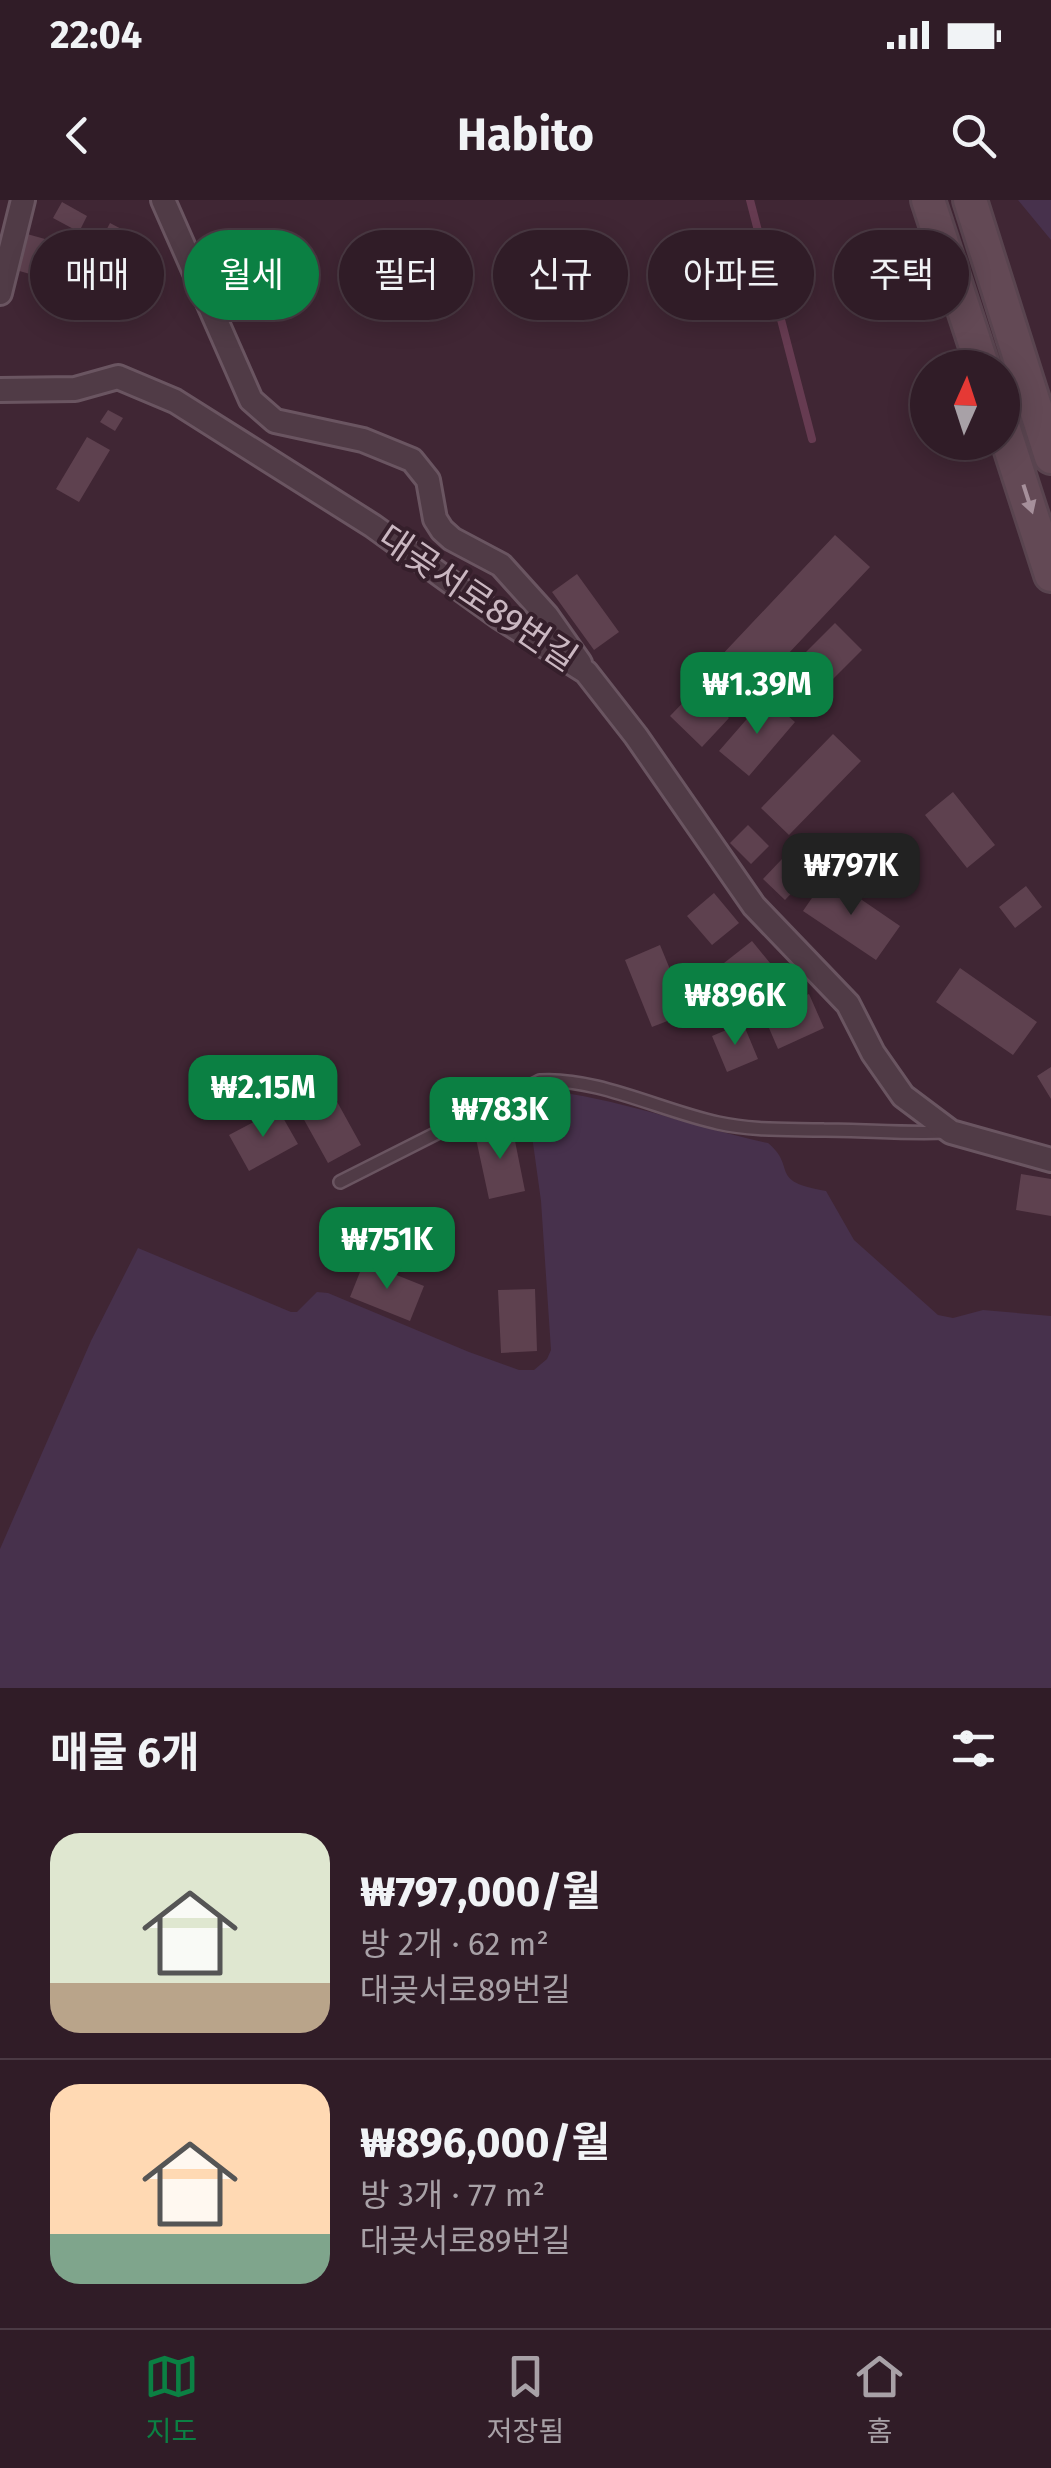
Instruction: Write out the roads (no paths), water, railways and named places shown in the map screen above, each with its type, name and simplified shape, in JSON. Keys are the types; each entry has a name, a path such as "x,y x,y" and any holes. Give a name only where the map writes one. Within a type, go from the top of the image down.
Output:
{"main road":[{"path":"928,200 977,350"},
{"path":"970,200 1051,457"},
{"path":"1014,460 1051,576"}],"street":[{"path":"0,294 24,200"},
{"path":"163,200 251,400 275,422 363,440 412,460 428,480 442,530 501,566 547,616 586,672"},
{"name":"대곶서로89번길","path":"0,390 74,388 118,377 175,401 373,526 586,672 636,736 743,891 848,1004 873,1053 903,1096 951,1132 1051,1160"}],"lane":[{"name":"대곶서로89번길","path":"340,1182 540,1081 590,1086 680,1114 748,1128 890,1134 951,1132"}],"waterway":[{"path":"750,200 812,439"}]}
